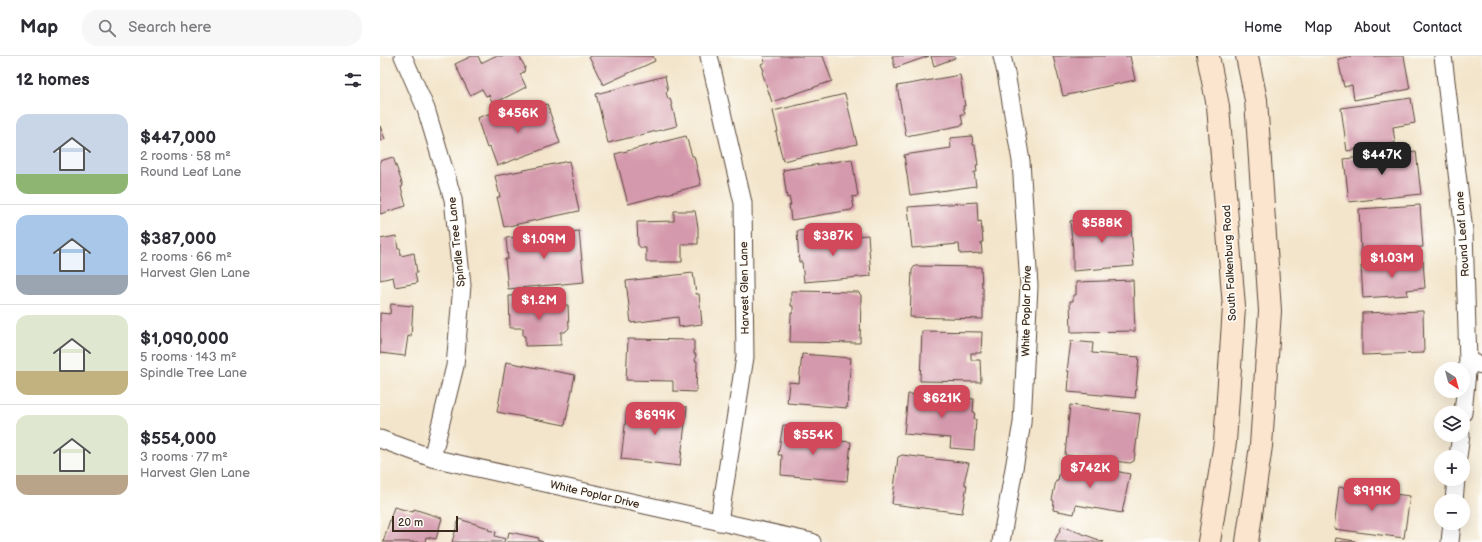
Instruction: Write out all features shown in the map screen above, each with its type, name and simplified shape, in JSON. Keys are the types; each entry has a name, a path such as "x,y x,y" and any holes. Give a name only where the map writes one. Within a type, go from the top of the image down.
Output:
{"street":[{"name":"Spindle Tree Lane","path":"403,56 426,109 453,199 462,285 455,366 432,458"},
{"name":"Harvest Glen Lane","path":"709,56 743,203 745,357 719,522"},
{"name":"White Poplar Drive","path":"1002,56 1021,161 1029,286 1022,423 1002,542"},
{"name":"South Falkenburg Road","path":"1208,56 1218,106 1234,308 1225,442 1209,542"},
{"path":"1247,56 1256,100 1270,311 1261,446 1247,542"},
{"name":"Round Leaf Lane","path":"1443,56 1464,231 1475,364 1465,406"},
{"name":"White Poplar Drive","path":"380,439 432,458 812,542"}],"building":[{"path":"472,56 478,56 481,63 495,56 519,56 525,67 524,72 520,74 526,87 493,104 489,95 486,96 482,89 470,95 455,64"},
{"path":"589,56 653,56 655,61 603,85"},
{"path":"763,56 823,56 832,81 772,102 762,72 764,71 761,64 765,62"},
{"path":"892,56 929,56 895,68"},
{"path":"931,56 954,56 955,58 934,66"},
{"path":"1053,56 1130,56 1135,80 1063,96"},
{"path":"1353,56 1404,56 1410,89 1354,100 1352,85 1344,87 1338,59"},
{"path":"960,75 965,106 963,106 965,114 961,114 963,125 906,136 897,86"},
{"path":"665,76 668,91 666,92 668,99 670,98 677,126 608,143 596,94"},
{"path":"845,94 857,144 783,161 773,111"},
{"path":"1411,98 1415,123 1393,127 1395,143 1347,151 1341,108"},
{"path":"547,104 560,143 497,166 490,147 487,148 477,118 499,110 502,120"},
{"path":"380,126 385,139 380,141"},
{"path":"686,136 692,156 694,156 701,185 628,204 615,154"},
{"path":"972,136 978,165 976,165 977,172 974,172 976,186 910,195 904,155 951,148 950,138"},
{"path":"1416,151 1421,194 1349,202 1344,159"},
{"path":"393,157 403,186 401,187 406,206 380,214 380,161"},
{"path":"852,159 858,196 852,197 854,207 851,210 791,220 789,205 791,205 789,197 787,198 783,170"},
{"path":"569,161 579,211 504,227 497,197 500,197 495,176"},
{"path":"977,202 978,222 981,221 983,242 981,242 982,253 960,254 959,244 912,248 908,207"},
{"path":"1420,205 1423,247 1361,252 1359,209"},
{"path":"674,211 695,211 698,227 698,244 682,244 682,262 646,262 646,248 641,248 638,245 637,222 674,221"},
{"path":"1130,216 1134,266 1073,271 1073,250 1070,221"},
{"path":"820,229 821,239 868,235 871,276 804,282 802,262 799,262 797,231"},
{"path":"579,231 584,282 508,289 505,259 508,259 506,238"},
{"path":"396,236 398,249 400,248 401,256 414,253 417,283 395,287 393,277 380,280 380,239"},
{"path":"1423,261 1425,288 1407,290 1408,295 1363,298 1361,266"},
{"path":"915,266 981,267 983,287 983,319 910,317 912,270"},
{"path":"693,273 696,294 699,294 702,324 679,327 678,317 631,323 626,281"},
{"path":"1133,280 1135,331 1071,332 1070,301 1073,301 1073,295 1076,295 1076,282"},
{"path":"791,291 858,292 861,295 860,343 790,342 791,313 793,313 793,306 791,306"},
{"path":"531,295 531,306 568,305 569,328 565,332 561,332 561,345 525,346 523,328 510,328 509,296"},
{"path":"391,304 413,306 411,337 408,336 405,356 380,353 380,313 390,314"},
{"path":"1423,311 1424,353 1362,355 1362,313"},
{"path":"922,331 982,332 981,353 971,353 971,360 980,360 981,382 920,381"},
{"path":"628,339 694,340 694,354 696,354 695,361 697,361 696,392 673,391 673,381 626,380"},
{"path":"1071,341 1093,343 1092,353 1139,357 1135,398 1068,392 1069,371 1067,371"},
{"path":"802,354 851,358 847,408 787,403 789,382 799,383"},
{"path":"506,362 575,375 565,425 497,412"},
{"path":"908,394 974,399 973,412 975,412 974,419 976,419 974,450 950,448 951,438 904,434"},
{"path":"666,404 687,407 680,466 621,459 627,410 665,414"},
{"path":"1070,405 1140,414 1134,461 1130,463 1065,455"},
{"path":"783,425 804,427 804,437 851,442 847,481 781,475 782,455 778,455"},
{"path":"902,455 969,463 965,478 965,485 967,485 962,513 892,504 898,457"},
{"path":"1064,461 1130,474 1122,513 1076,505 1074,514 1053,510 1054,501 1052,500 1056,481 1058,481 1059,474 1061,474"},
{"path":"1339,487 1410,496 1404,538 1334,529"},
{"path":"394,507 413,512 414,509 442,518 436,539 426,537 425,542 383,542"},
{"path":"459,519 489,528 488,530 496,532 495,536 505,539 504,542 452,542"},
{"path":"1062,526 1104,542 1054,542"},
{"path":"509,532 539,538 538,540 543,542 507,542"},
{"path":"1336,538 1355,541 1355,542 1335,542"}]}
